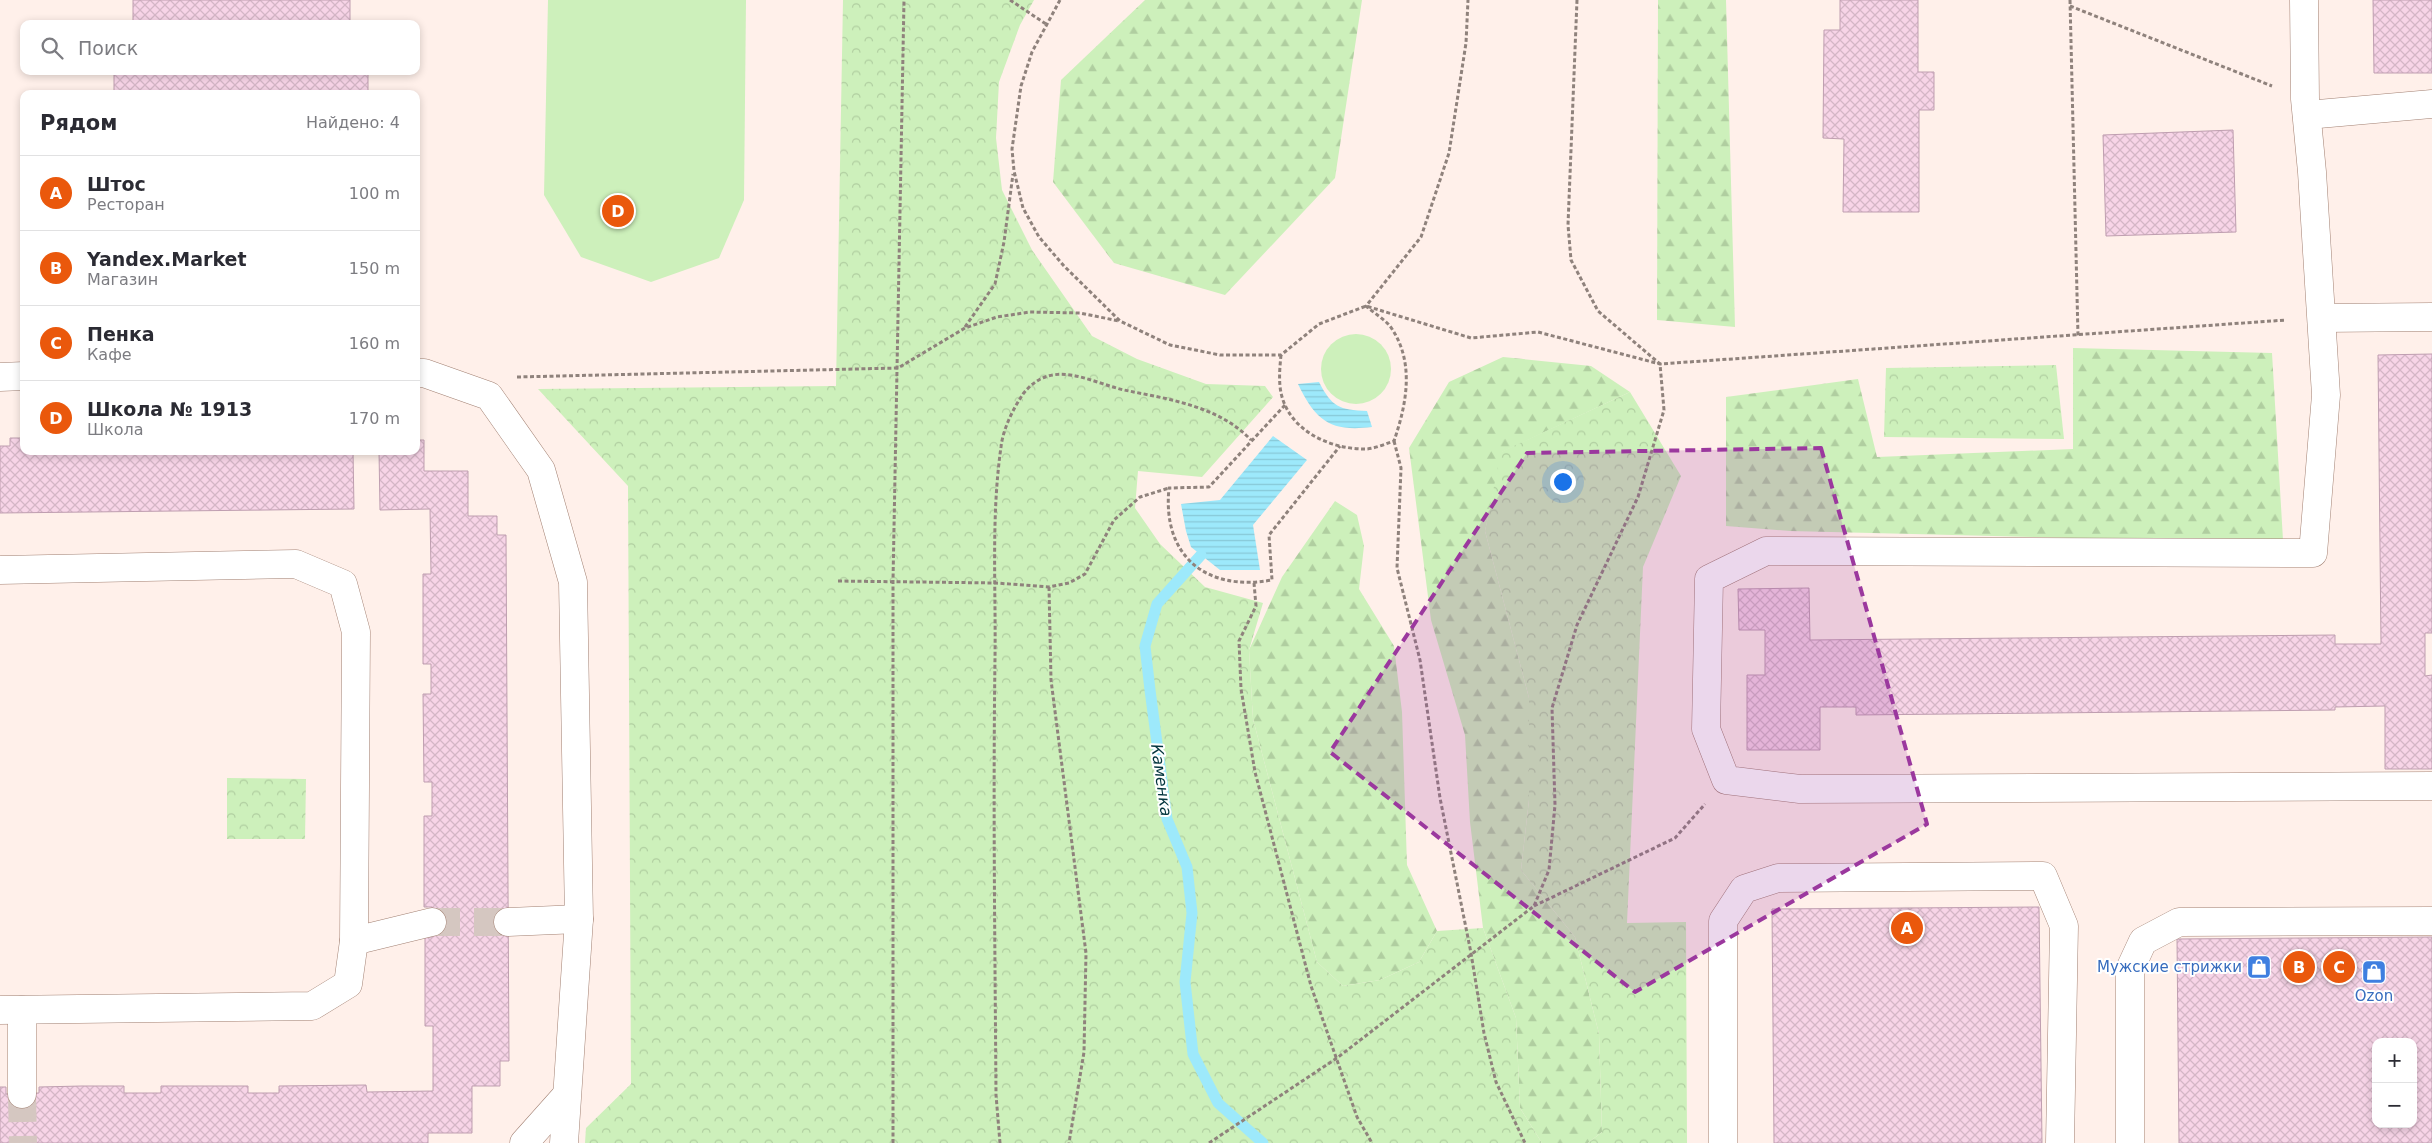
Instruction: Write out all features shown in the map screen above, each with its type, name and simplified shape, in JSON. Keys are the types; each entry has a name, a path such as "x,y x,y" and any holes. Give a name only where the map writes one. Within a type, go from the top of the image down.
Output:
{"lane":[{"path":"2304,0 2306,107 2326,395 2312,553 1766,551 1709,579 1706,730 1726,780 1800,789 2432,786"},
{"path":"2306,107 2432,104"},
{"path":"2322,318 2432,317"},
{"path":"420,374 424,373 489,396 541,470 573,582 579,918 565,1096 564,1143"},
{"path":"0,376 20,376"},
{"path":"0,570 296,564 343,584 356,632 354,941 348,984 312,1006 11,1010 22,1094"},
{"path":"1723,1143 1723,921 1744,889 1778,878 2043,876 2064,926 2060,1143"},
{"path":"508,922 579,918"},
{"path":"2130,1143 2130,969 2143,941 2179,922 2432,921"},
{"path":"354,941 432,922"},
{"path":"524,1143 565,1096"}],"path":[{"path":"893,1143 893,581 904,0"},
{"path":"1010,0 1046,24"},
{"path":"965,328 995,284 1004,242 1014,171 1014,125 1021,86 1032,52 1060,0"},
{"path":"489,396 508,377 898,368 965,328 997,317 1030,312 1080,313 1120,321 1170,345 1220,355 1281,355 1319,324 1366,306 1421,237 1449,153 1466,43 1468,0"},
{"path":"1534,906 1549,870 1551,851 1555,805 1552,708 1577,626 1638,498 1664,410 1660,364 1598,311 1571,260 1568,225 1577,0"},
{"path":"2070,0 2078,336"},
{"path":"2070,6 2306,107"},
{"path":"1014,171 1023,208 1039,237 1064,266 1120,321"},
{"path":"1366,306 1471,338 1538,332 1660,364 2322,318"},
{"path":"1366,306 1389,325 1402,346 1408,382 1404,412 1394,441 1400,468 1397,568 1420,660 1440,798 1471,953 1484,1033 1496,1082 1525,1143"},
{"path":"1281,355 1280,387 1285,405 1299,426 1322,442 1340,446 1366,449 1394,441"},
{"path":"1000,1143 996,1085 994,759 996,583 994,538 1001,444 1009,419 1024,393 1047,375 1076,375 1117,388 1207,410 1241,429 1252,440"},
{"path":"838,581 996,583 1048,586 1069,583 1085,574 1114,520 1140,498 1169,488 1208,487 1285,405"},
{"path":"1169,488 1167,508 1176,544 1191,563 1211,576 1232,583 1254,583 1272,580 1269,535 1340,446"},
{"path":"1254,583 1256,606 1239,641 1241,688 1255,772 1310,986 1338,1058 1357,1117 1372,1143"},
{"path":"1048,586 1051,680 1086,953 1084,1052 1069,1143"},
{"path":"1209,1143 1338,1058 1534,906 1675,838 1726,780"}],"highlighted area":[{"path":"1821,448 1927,824 1635,992 1330,752 1527,453"}],"green space":[{"path":"548,0 746,0 744,200 719,258 651,282 581,257 544,195"},
{"path":"843,0 1034,0 1020,25 999,82 996,138 1002,190 1032,250 1092,336 1137,359 1206,384 1265,386 1273,397 1202,477 1138,471 1135,508 1160,544 1205,587 1263,603 1249,650 1253,719 1317,962 1343,986 1380,980 1419,962 1437,931 1483,928 1516,1018 1520,1108 1542,1143 585,1143 586,1128 631,1084 628,486 538,389 836,386"},
{"path":"1145,0 1362,0 1335,178 1225,295 1114,263 1053,182 1061,80"},
{"path":"1658,0 1726,0 1735,327 1657,320"},
{"path":"1356,334 1369,337 1381,344 1388,356 1391,369 1388,382 1381,394 1369,401 1356,404 1343,401 1331,394 1324,382 1321,369 1324,356 1331,344 1343,337"},
{"path":"2073,348 2272,353 2283,540 2190,541 1790,531 1726,526 1726,397 1858,379 1877,457 2073,449"},
{"path":"1503,357 1591,366 1630,392 1502,452 1485,531 1529,698 1529,800 1521,870 1575,937 1599,1034 1602,1132 1588,1143 1542,1143 1520,1108 1516,1018 1483,928 1470,822 1465,735 1431,620 1409,448 1449,382"},
{"path":"2056,365 2064,439 1884,437 1886,368"},
{"path":"1630,392 1681,476 1643,567 1627,923 1686,922 1687,1143 1588,1143 1602,1132 1599,1034 1575,937 1521,870 1529,800 1529,698 1485,531 1501,452"},
{"path":"1335,501 1357,515 1364,546 1359,589 1394,646 1402,712 1407,865 1437,931 1419,962 1380,980 1343,986 1317,962 1253,719 1249,650 1282,577"},
{"path":"227,778 306,779 305,839 227,839"}],"water":[{"path":"1319,382 1328,397 1337,406 1350,410 1367,411 1372,427 1345,428 1326,421 1318,415 1311,407 1298,384"},
{"path":"1273,436 1307,460 1253,525 1260,570 1220,570 1191,547 1181,504 1220,500"}],"building":[{"path":"133,0 350,0 350,20 133,20"},
{"path":"1840,0 1918,0 1918,72 1934,72 1934,110 1919,110 1919,212 1843,212 1844,139 1823,138 1824,30 1840,30"},
{"path":"2373,0 2432,0 2432,73 2374,73"},
{"path":"114,75 368,75 368,90 114,90"},
{"path":"2233,130 2236,232 2106,236 2103,135"},
{"path":"2432,354 2432,633 2425,633 2425,676 2432,675 2432,769 2385,769 2385,706 2335,707 2335,710 1856,715 1856,707 1820,707 1820,750 1747,750 1747,675 1765,675 1765,630 1739,630 1738,589 1809,588 1810,640 2335,635 2335,644 2381,644 2378,355"},
{"path":"10,438 20,438 20,455 353,455 354,509 0,513 0,446 10,446"},
{"path":"420,440 424,440 424,471 468,471 468,516 497,516 497,535 506,535 509,1061 500,1061 500,1086 472,1086 472,1133 428,1133 428,1143 0,1143 0,1087 6,1087 6,1094 39,1093 39,1087 82,1086 124,1086 124,1093 161,1093 161,1086 248,1086 248,1093 279,1093 279,1086 366,1085 367,1092 433,1091 433,1026 425,1026 425,937 432,937 432,907 424,907 424,816 432,816 432,782 424,782 423,694 431,694 431,664 423,664 423,574 431,574 430,509 380,510 379,455 420,455"},
{"path":"2039,907 2042,1143 1774,1143 1772,909"},
{"path":"2432,937 2432,1143 2179,1143 2177,939"}],"waterway":[{"name":"Каменка","path":"1201,555 1157,604 1145,646 1167,819 1187,867 1192,913 1185,982 1193,1054 1218,1103 1263,1143"}],"tunnel":[{"path":"432,922 508,922"},
{"path":"22,1094 23,1143"}],"place":[{"name":"Школа № 1913","path":"618,211"},
{"name":"Штос","path":"1907,928"},
{"name":"Мужские стрижки","path":"2259,967"},
{"name":"Yandex.Market","path":"2299,967"},
{"name":"Пенка","path":"2339,967"},
{"name":"Ozon","path":"2374,972"}]}
